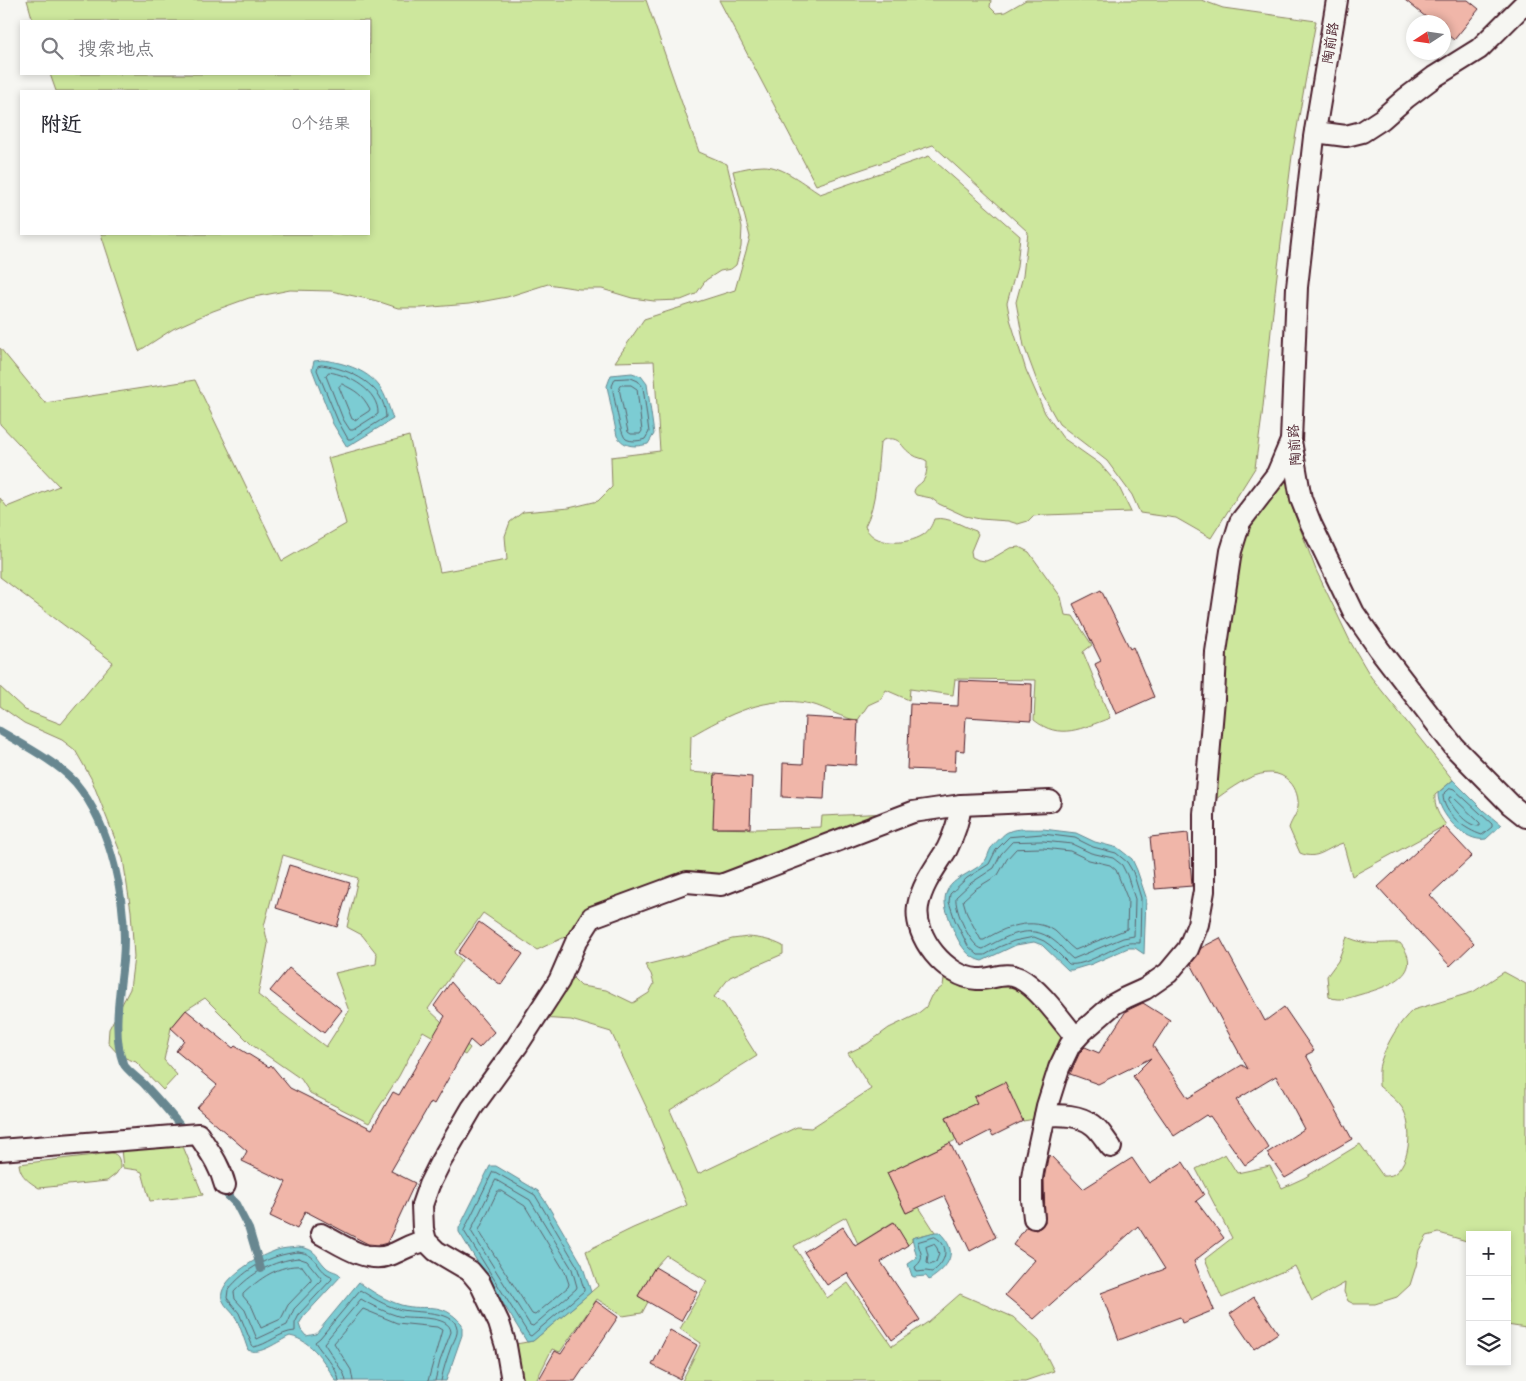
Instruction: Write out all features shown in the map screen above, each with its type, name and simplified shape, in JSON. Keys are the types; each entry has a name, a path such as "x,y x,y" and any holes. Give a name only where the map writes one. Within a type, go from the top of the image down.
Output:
{"street":[{"name":"陶前路","path":"1337,0 1315,132 1297,286 1291,441 1301,499 1310,524 1354,613 1405,684 1455,748 1511,805 1526,817"},
{"path":"1315,132 1346,136 1362,132 1382,119 1434,77 1479,49 1526,2"},
{"path":"1034,1218 1032,1178 1045,1116 1059,1068 1070,1045 1114,1004 1145,989 1168,973 1188,949 1198,924 1204,892 1204,814 1216,652 1230,551 1240,522 1277,474 1291,441"},
{"path":"512,1381 506,1346 489,1299 470,1271 436,1251 426,1240 423,1229 422,1206 440,1161 472,1108 517,1046 559,981 576,942 592,917 687,882 721,885 913,812 961,805 1050,801"},
{"path":"961,805 954,833 947,849 928,877 918,907 925,938 944,966 955,973 977,979 1002,975 1018,978 1034,990 1076,1038"},
{"path":"1045,1116 1066,1115 1084,1120 1092,1125 1111,1147"},
{"path":"0,1150 198,1134 216,1161 225,1185"},
{"path":"321,1234 362,1255 380,1258 415,1242 426,1240"}],"green space":[{"path":"27,0 646,0 699,152 727,164 742,227 741,247 736,265 731,269 720,271 706,280 696,294 681,300 654,301 632,298 602,289 579,289 548,284 507,297 469,304 398,308 377,301 331,291 290,290 249,298 213,311 173,329 139,351 101,235 370,235 370,90 56,90 50,75 370,75 370,20 33,20"},
{"path":"719,0 991,0 990,7 996,13 1005,12 1026,0 1201,0 1223,8 1316,21 1292,156 1255,468 1211,538 1176,518 1140,513 1132,495 1107,461 1059,424 1041,392 1024,346 1016,302 1023,276 1028,232 933,145 816,185"},
{"path":"929,156 1020,236 1017,267 1007,303 1026,370 1045,413 1063,438 1100,464 1118,485 1131,512 1033,516 1028,521 1018,524 965,516 939,504 931,498 916,495 914,492 915,488 924,480 926,475 927,461 908,452 897,440 889,439 883,440 880,444 874,497 865,526 875,538 883,541 900,542 923,535 930,528 934,519 940,518 956,522 976,531 978,534 971,551 972,557 978,560 986,561 1010,548 1019,547 1029,552 1061,597 1065,615 1073,616 1092,645 1083,652 1110,718 1071,731 1053,730 1044,726 1034,720 1036,680 955,679 953,695 910,689 909,700 886,690 881,699 868,705 858,720 846,718 811,704 795,702 763,704 748,708 691,736 690,772 715,774 714,828 821,827 822,816 890,813 722,879 584,913 567,936 537,950 483,913 454,953 462,960 428,1009 470,1048 465,1055 423,1031 399,1076 369,1123 310,1093 301,1079 252,1045 205,998 186,1010 171,1028 164,1060 177,1075 163,1090 136,1062 120,1056 108,1043 109,1029 130,989 134,957 131,911 123,859 91,778 75,750 62,740 24,723 0,706 0,687 25,710 61,724 113,662 0,577 0,498 7,507 59,486 0,424 0,348 45,403 195,380 282,561 346,524 328,458 409,436 440,572 507,560 505,536 510,522 523,512 569,508 598,501 612,487 611,457 660,451 654,361 615,362 644,319 735,290 750,237 733,171 764,166 779,169 820,194","holes":["283,855 358,878 347,927 362,935 377,954 376,964 335,973 349,1011 326,1047 258,995 268,944 264,926"]},
{"path":"1288,478 1289,497 1316,570 1351,643 1371,677 1453,780 1435,795 1436,808 1446,825 1352,876 1343,843 1317,855 1312,856 1300,853 1289,828 1297,810 1297,797 1292,784 1281,775 1271,773 1250,778 1239,783 1212,802 1233,569 1251,519"},
{"path":"748,937 774,942 783,946 783,954 730,977 714,997 724,1004 757,1056 670,1110 698,1174 797,1127 811,1128 871,1089 848,1053 867,1044 889,1028 916,1015 926,1007 931,996 943,986 945,972 987,982 1022,987 1068,1038 1035,1119 1023,1121 1005,1083 974,1097 977,1103 946,1117 956,1140 887,1173 906,1213 919,1207 935,1232 912,1238 908,1245 893,1222 858,1244 846,1217 794,1246 827,1298 848,1283 892,1346 928,1322 960,1294 1013,1317 1039,1341 1054,1371 1025,1381 682,1381 701,1343 680,1329 707,1281 666,1255 655,1267 638,1296 648,1302 642,1313 623,1316 597,1299 560,1352 552,1349 536,1381 520,1381 516,1344 533,1341 598,1286 586,1251 687,1205 651,1117 611,1032 571,1020 541,1018 570,975 581,986 606,990 633,1003 649,993 654,984 651,974 645,965 693,953 732,939"},
{"path":"1347,937 1368,943 1400,943 1407,954 1409,963 1406,971 1392,983 1372,991 1346,999 1329,997 1327,976 1338,961"},
{"path":"1504,972 1526,984 1526,1328 1511,1326 1511,1231 1466,1231 1466,1241 1439,1233 1427,1236 1419,1250 1410,1285 1397,1297 1375,1304 1354,1304 1348,1301 1344,1292 1345,1283 1312,1301 1295,1266 1222,1298 1205,1259 1232,1238 1196,1169 1225,1154 1237,1173 1270,1166 1282,1188 1304,1178 1360,1144 1383,1176 1394,1174 1400,1169 1404,1161 1409,1135 1407,1118 1402,1107 1379,1086 1380,1064 1390,1040 1403,1020 1413,1010 1473,992"},
{"path":"182,1144 203,1195 150,1201 142,1172 123,1168 121,1149"},
{"path":"111,1153 119,1158 120,1168 107,1181 39,1188 23,1175 19,1164"}],"water":[{"path":"322,360 353,367 374,380 384,393 393,419 347,447 333,424 312,369 314,361"},
{"path":"632,373 641,376 647,384 654,434 648,444 639,446 627,445 617,436 607,386 611,375"},
{"path":"1453,780 1501,825 1486,839 1478,839 1461,831 1442,809 1438,793"},
{"path":"1043,829 1076,833 1095,842 1118,848 1132,859 1146,897 1144,954 1135,948 1128,948 1092,964 1068,970 1042,945 1034,942 1016,945 982,961 968,954 963,948 954,932 946,909 945,899 951,885 984,862 991,848 1006,833 1012,830"},
{"path":"490,1166 496,1166 538,1191 582,1264 591,1292 533,1341 527,1342 459,1232 459,1228"},
{"path":"939,1232 949,1246 949,1259 942,1270 929,1280 926,1276 914,1277 908,1264 917,1258 912,1238"},
{"path":"298,1247 316,1254 327,1268 341,1276 304,1316 299,1324 306,1336 316,1334 359,1282 379,1295 401,1305 447,1311 462,1324 462,1335 446,1381 336,1381 311,1347 305,1342 290,1336 263,1350 248,1350 236,1318 222,1299 222,1292 232,1278 248,1264 278,1250"}],"building":[{"path":"1405,0 1468,0 1479,9 1454,40 1451,38 1451,15 1423,15"},
{"path":"1101,590 1130,649 1133,647 1154,697 1116,714 1095,664 1101,661 1073,604"},
{"path":"959,681 1032,684 1031,721 966,717 964,751 956,750 955,771 907,769 910,704 958,706"},
{"path":"805,717 858,720 856,765 826,763 824,799 782,797 783,763 803,764"},
{"path":"715,774 752,777 750,828 713,828"},
{"path":"1444,826 1472,856 1430,895 1474,943 1450,966 1378,887"},
{"path":"1188,833 1192,886 1155,889 1150,837"},
{"path":"289,865 350,883 337,927 276,908"},
{"path":"479,922 523,954 501,985 458,953"},
{"path":"1220,938 1265,1021 1284,1007 1314,1051 1306,1055 1352,1139 1285,1178 1267,1153 1304,1129 1276,1076 1236,1100 1269,1148 1245,1165 1210,1116 1206,1115 1174,1136 1133,1076 1151,1058 1098,1084 1070,1074 1080,1052 1085,1047 1099,1053 1126,1011 1143,1003 1170,1020 1153,1046 1188,1098 1242,1065 1248,1069 1191,964 1201,948"},
{"path":"289,968 342,1010 324,1033 270,991"},
{"path":"451,982 494,1032 479,1048 470,1040 434,1104 431,1102 391,1171 415,1183 387,1243 380,1245 368,1244 305,1211 297,1229 270,1216 286,1182 242,1161 247,1151 197,1108 217,1085 176,1051 184,1040 171,1028 186,1010 233,1048 235,1046 269,1067 271,1065 290,1088 372,1129 393,1092 399,1095 445,1016 434,1006"},
{"path":"1005,1082 1023,1121 993,1136 990,1131 959,1147 946,1117 977,1103 974,1097"},
{"path":"950,1143 996,1237 970,1251 944,1196 906,1213 887,1173"},
{"path":"1050,1155 1083,1189 1132,1158 1149,1183 1183,1162 1204,1195 1196,1201 1224,1238 1194,1261 1214,1310 1182,1323 1180,1317 1119,1340 1101,1293 1165,1269 1138,1226 1034,1319 1005,1295 1035,1260 1013,1245 1026,1227 1036,1230 1045,1222 1044,1179"},
{"path":"894,1222 908,1245 881,1262 920,1320 892,1340 847,1273 827,1285 804,1252 843,1227 855,1246"},
{"path":"655,1267 697,1292 681,1321 638,1296"},
{"path":"1254,1297 1278,1333 1254,1349 1230,1314"},
{"path":"596,1301 618,1317 575,1381 538,1381 555,1351 561,1354"},
{"path":"670,1330 697,1345 680,1379 652,1365"}],"waterway":[{"path":"0,731 39,754 68,775 88,800 99,821 115,867 123,916 123,961 117,1026 123,1063 150,1090 186,1133"},
{"path":"219,1187 236,1204 249,1229 261,1269"}]}
